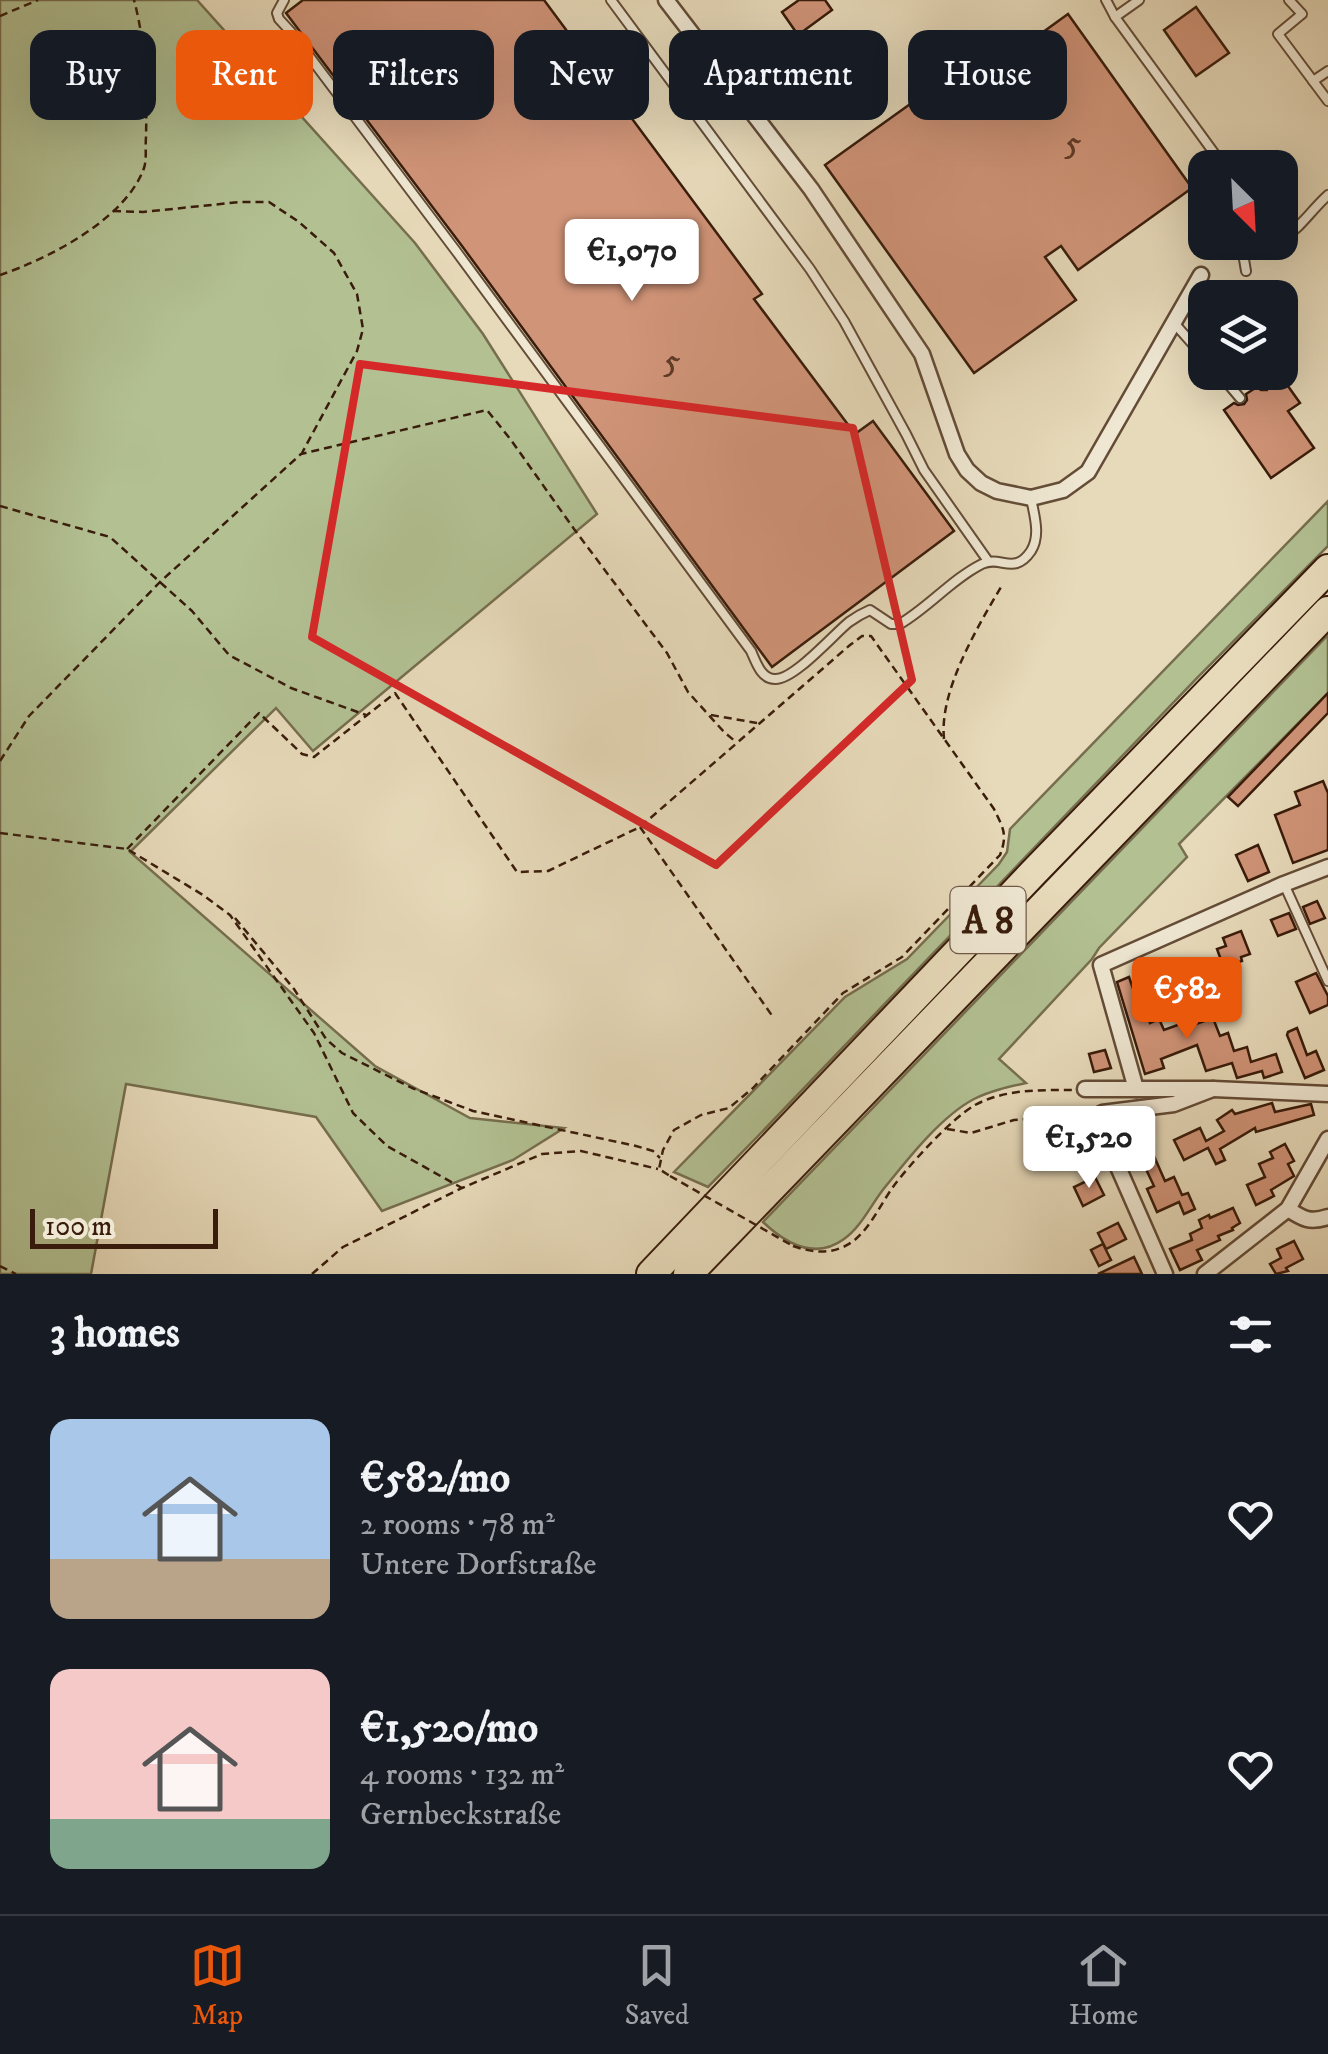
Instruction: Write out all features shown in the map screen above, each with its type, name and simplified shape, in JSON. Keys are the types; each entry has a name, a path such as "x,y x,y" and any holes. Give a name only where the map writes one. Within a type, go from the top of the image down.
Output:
{"highway":[{"name":"A 8","path":"651,1274 1328,569"},
{"name":"A 8","path":"688,1274 1328,611"}],"street":[{"path":"666,0 811,189 922,354 961,462 989,488 1031,498 1063,490 1088,472 1188,300"},
{"path":"1136,1089 1101,965 1328,867"},
{"path":"1165,1274 1108,1144 1102,1113 1174,1104 1212,1088"},
{"path":"1085,1090 1212,1088 1328,1094"},
{"path":"1205,1274 1288,1209 1328,1139"},
{"path":"1288,1209 1305,1221 1328,1217"}],"lane":[{"path":"284,0 277,12 279,19 604,450 751,651 762,673 772,680 792,672 853,618 870,610 890,624 900,624 988,561 1014,565 1029,554 1036,540 1031,498"},
{"path":"611,0 810,269 844,321 924,470 988,561"},
{"path":"1106,0 1212,150"},
{"path":"1116,17 1139,0"},
{"path":"1289,0 1302,14 1278,34 1328,102"},
{"path":"1314,81 1328,72"},
{"path":"1298,227 1328,195"},
{"path":"1244,260 1246,271"},
{"path":"1175,324 1188,339"},
{"path":"1233,390 1240,398"},
{"path":"1284,884 1328,980"}],"path":[{"path":"0,16 38,0"},
{"path":"0,275 35,263 88,231 123,202 145,166 147,95 142,30 134,0"},
{"path":"0,761 29,716 160,582 301,454 357,351 364,329 357,294 334,254 299,222 268,202 113,211"},
{"path":"301,454 487,410 668,653 688,692 737,742"},
{"path":"0,506 110,537 192,611 228,655 291,688 367,715"},
{"path":"944,740 944,711 968,645 1001,588"},
{"path":"127,849 259,713 302,754 314,756 395,693 517,872 548,871 640,828 850,645 862,636 872,636 994,809 1004,830 1000,855 902,957 843,993 753,1088 729,1108 701,1115 674,1130 659,1169"},
{"path":"710,715 759,723"},
{"path":"640,828 773,1017"},
{"path":"0,833 127,849 204,895 236,918 294,989 326,1039 342,1053 412,1088 473,1111 636,1146 653,1151 661,1159"},
{"path":"233,918 314,1034 352,1113 387,1146 462,1188"},
{"path":"312,1274 343,1247 462,1188 542,1154 581,1151 659,1169 793,1246 826,1253 850,1244 865,1230 910,1164 973,1106 1010,1093 1085,1090"},
{"path":"947,1129 971,1133 1014,1120 1102,1113"},
{"path":"0,1266 16,1274"}],"highlighted area":[{"path":"360,364 853,428 912,680 716,865 312,637"}],"green space":[{"path":"0,0 197,0 224,30 176,30 176,120 305,120 415,243 483,334 597,514 313,751 276,708 130,852 375,1066 470,1118 564,1128 513,1160 382,1211 316,1117 126,1084 91,1274 0,1274"},
{"path":"1328,501 1328,546 758,1136 708,1187 674,1172 845,997 907,959 999,864 1007,852 1010,829"},
{"path":"1328,635 1328,693 1179,844 1187,857 999,1059 1026,1083 980,1096 949,1117 902,1166 855,1229 833,1245 822,1249 800,1247 763,1222"}],"building":[{"path":"303,0 544,0 566,30 514,30 514,120 633,120 762,294 754,299 855,434 873,421 954,531 772,667 367,120 494,120 494,30 333,30 333,75 313,49 313,30 299,30 286,13"},
{"path":"799,0 825,0 832,10 805,30 795,30 782,12"},
{"path":"1196,7 1229,53 1196,76 1164,30"},
{"path":"1068,14 1188,182 1188,191 1078,270 1061,246 1045,257 1076,300 974,373 825,165 908,106 908,120 1067,120 1067,30 1046,30"},
{"path":"1291,390 1300,403 1288,411 1314,448 1271,478 1224,410 1234,403 1244,404 1246,394"},
{"path":"1328,693 1328,713 1238,806 1228,797"},
{"path":"1323,781 1328,793 1328,850 1293,863 1275,815 1300,805 1295,792"},
{"path":"1258,845 1269,872 1248,881 1236,855"},
{"path":"1317,901 1325,918 1310,924 1303,907"},
{"path":"1289,913 1296,929 1278,936 1271,920"},
{"path":"1241,931 1250,954 1224,968 1217,949 1226,946 1223,938"},
{"path":"1316,973 1328,996 1328,1005 1310,1013 1296,982"},
{"path":"1129,977 1150,1023 1159,1019 1164,1030 1213,1018 1220,1036 1228,1033 1234,1051 1247,1047 1251,1062 1276,1054 1282,1072 1264,1078 1262,1071 1237,1078 1232,1063 1206,1071 1197,1045 1161,1059 1164,1068 1145,1074 1117,982"},
{"path":"1297,1028 1307,1055 1316,1051 1324,1070 1305,1078 1287,1035"},
{"path":"1105,1050 1111,1068 1094,1072 1089,1054"},
{"path":"1272,1103 1275,1112 1311,1104 1314,1115 1256,1132 1255,1128 1220,1149 1225,1160 1216,1164 1208,1148 1184,1160 1174,1140 1200,1128 1206,1141 1224,1131 1217,1120 1232,1110 1235,1114"},
{"path":"1146,1138 1165,1181 1174,1177 1182,1195 1188,1193 1195,1209 1184,1214 1179,1202 1157,1212 1147,1189 1154,1186 1143,1163 1134,1167 1125,1148"},
{"path":"1285,1144 1294,1161 1288,1164 1294,1176 1271,1190 1274,1196 1256,1205 1247,1185 1265,1177 1259,1164 1273,1158 1270,1152"},
{"path":"1095,1177 1104,1195 1083,1206 1074,1187"},
{"path":"1233,1208 1240,1223 1218,1236 1220,1240 1197,1250 1202,1260 1180,1270 1170,1249 1192,1240 1190,1234 1202,1228 1199,1220"},
{"path":"1118,1223 1126,1239 1106,1249 1098,1233"},
{"path":"1294,1241 1303,1259 1286,1268 1288,1271 1276,1274 1270,1264 1281,1258 1277,1249"},
{"path":"1103,1244 1111,1260 1099,1266 1091,1250"},
{"path":"1134,1257 1142,1274 1098,1274"}]}
